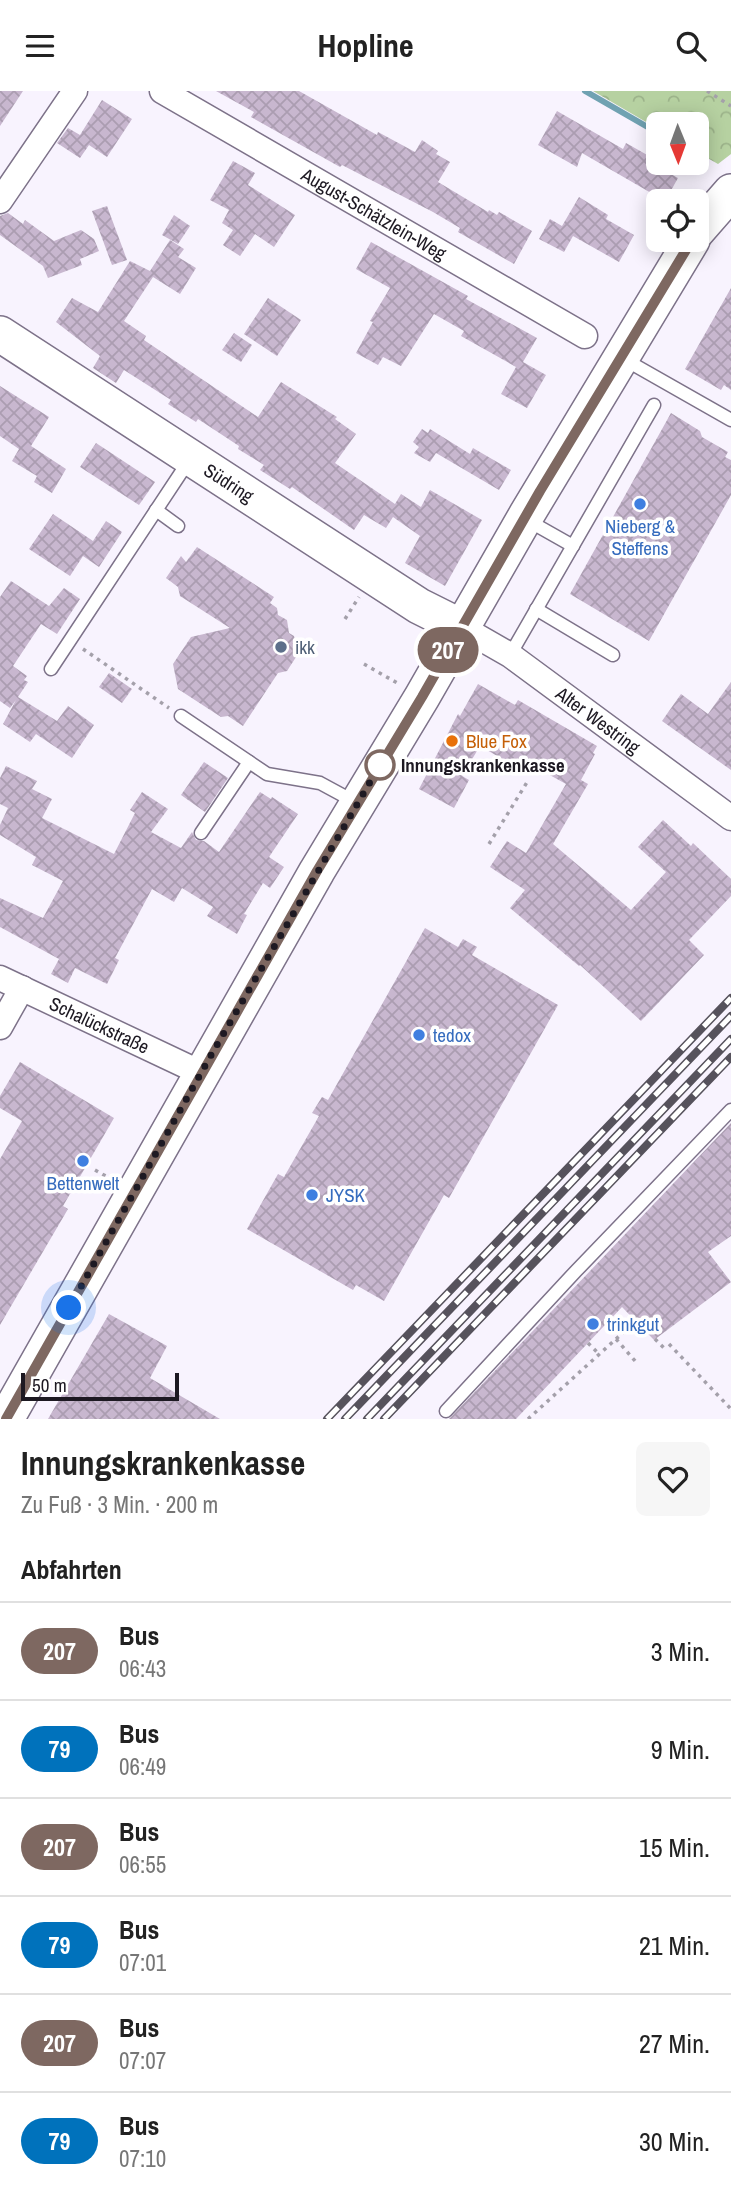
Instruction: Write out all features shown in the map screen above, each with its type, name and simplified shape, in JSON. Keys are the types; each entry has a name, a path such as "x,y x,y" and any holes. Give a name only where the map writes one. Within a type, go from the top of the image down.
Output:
{"street":[{"path":"0,201 75,91"},
{"name":"August-Schätzlein-Weg","path":"162,91 585,335"},
{"path":"709,217 731,192"},
{"path":"6,1419 357,803 685,252"},
{"name":"Südring","path":"0,334 419,606 461,627"},
{"name":"Alter Westring","path":"461,627 510,655 731,818"},
{"path":"0,1027 11,983"},
{"name":"Schalückstraße","path":"11,983 201,1073"}],"lane":[{"path":"620,357 731,420"},
{"path":"510,655 654,405"},
{"path":"51,669 190,459"},
{"path":"156,510 178,526"},
{"path":"524,519 573,546"},
{"path":"536,609 613,655"},
{"path":"181,716 267,774 320,783 357,803"},
{"path":"201,833 249,762"},
{"path":"446,1411 731,1110"}],"path":[{"path":"707,91 731,106"},
{"path":"345,619 365,588"},
{"path":"69,641 181,716"},
{"path":"364,664 404,687"},
{"path":"489,844 529,779"},
{"path":"95,1170 118,1184"},
{"path":"530,1419 636,1321"},
{"path":"616,1339 636,1362"},
{"path":"655,1339 664,1348"},
{"path":"588,1343 599,1354"},
{"path":"669,1344 731,1409"}],"green space":[{"path":"593,91 731,91 731,154 718,164 709,159 709,112 646,112 646,122"}],"building":[{"path":"0,91 23,91 0,126"},
{"path":"216,91 299,91 377,135 378,132 415,152 422,140 438,151 436,154 450,162 438,182 488,212 489,210 497,215 499,212 532,231 514,264 458,232 460,228 433,212 342,165 340,167 251,117 254,112"},
{"path":"102,100 132,119 107,157 89,145 80,158 57,143 68,128 80,135"},
{"path":"557,111 623,149 626,143 646,154 646,175 673,175 678,178 672,189 646,190 582,153 577,167 538,145"},
{"path":"233,161 255,173 248,185 295,215 274,247 255,234 240,256 223,245 233,230 222,223 229,210 210,200"},
{"path":"579,197 608,215 606,219 634,235 619,262 573,236 564,252 539,239 550,219 562,226"},
{"path":"107,206 127,260 112,265 92,211"},
{"path":"8,213 23,224 25,220 54,241 81,230 94,239 99,251 80,259 82,265 48,278 43,266 0,235 0,216"},
{"path":"174,215 190,226 178,244 162,235"},
{"path":"170,240 184,249 178,257 196,268 180,294 153,277 124,321 146,336 144,340 258,417 281,382 337,417 335,419 356,434 335,463 395,504 401,494 421,507 430,490 482,520 445,586 405,563 420,536 393,517 386,528 364,515 354,530 292,487 290,489 260,470 264,465 238,449 239,446 198,419 196,422 168,404 171,400 124,370 116,383 93,368 100,356 56,322 72,298 98,312 130,261 150,271"},
{"path":"371,242 537,338 523,362 546,375 527,408 501,394 516,367 461,336 464,331 434,314 401,366 383,357 378,365 356,353 373,322 370,321 390,288 356,269"},
{"path":"731,288 731,390 724,385 721,390 685,369"},
{"path":"268,298 301,320 277,356 244,334"},
{"path":"234,333 252,345 241,362 222,350"},
{"path":"0,386 49,417 31,446 66,469 52,493 34,482 37,476 12,461 19,449 0,436"},
{"path":"671,413 700,431 702,437 728,452 725,457 731,460 731,495 649,641 570,594"},
{"path":"422,429 428,433 430,429 470,454 473,448 511,470 499,490 436,453 430,462 414,453 419,447 413,442"},
{"path":"96,443 155,482 139,505 80,467"},
{"path":"53,514 93,541 106,521 122,532 99,567 83,556 70,576 29,549"},
{"path":"197,547 274,597 270,603 277,608 278,615 287,620 289,633 294,636 298,654 287,671 278,673 243,726 228,716 221,717 178,689 173,664 191,637 230,628 180,596 178,587 166,578 181,556 186,562"},
{"path":"11,581 49,606 64,588 80,599 57,634 41,624 13,666 27,676 24,680 28,682 18,697 57,721 68,706 94,725 72,758 36,734 30,742 3,724 16,700 10,708 0,701 0,597"},
{"path":"109,673 132,689 122,703 99,687"},
{"path":"731,682 731,770 662,721 681,694 708,714"},
{"path":"478,684 515,705 518,700 597,746 581,780 588,784 553,844 631,910 666,872 638,847 663,820 691,846 693,843 731,879 731,896 689,940 704,955 641,1021 580,965 510,908 525,890 490,867 507,841 526,853 566,784 528,763 523,771 480,746 462,776 469,780 454,808 419,789 458,714 460,716"},
{"path":"204,762 228,778 205,812 181,795"},
{"path":"6,766 37,781 32,789 52,799 42,818 114,854 135,813 130,810 142,792 168,809 151,832 181,848 192,832 196,840 204,841 219,852 260,792 298,814 269,857 284,867 270,888 263,883 244,914 247,915 237,934 207,916 213,907 182,888 174,902 152,889 115,958 119,960 107,984 75,968 68,983 51,974 59,959 0,927 0,898 43,918 63,881 32,865 36,857 0,835 0,825 8,808 0,804 0,778"},
{"path":"425,928 458,947 463,939 477,947 472,955 558,1005 449,1198 444,1195 384,1301 356,1285 353,1290 247,1229 278,1174 284,1177 319,1116 312,1113 322,1097 328,1100"},
{"path":"20,1062 114,1118 63,1206 68,1209 0,1325 0,1159 22,1121 0,1108 0,1096"},
{"path":"731,1123 731,1236 708,1252 731,1282 654,1340 622,1307 516,1419 449,1419"},
{"path":"109,1314 167,1346 150,1378 220,1419 48,1419"}],"waterway":[{"path":"585,91 646,126"}],"railway":[{"path":"327,1419 731,998"},
{"path":"345,1419 731,1016"},
{"path":"367,1419 731,1039"},
{"path":"384,1419 731,1057"}],"bus line":[{"name":"207","path":"6,1419 317,871 684,252"}],"place":[{"name":"Nieberg & Steffens","path":"640,504"},
{"name":"ikk","path":"281,647"},
{"name":"Blue Fox","path":"452,741"},
{"name":"Innungskrankenkasse","path":"380,765"},
{"name":"tedox","path":"419,1035"},
{"name":"Bettenwelt","path":"83,1161"},
{"name":"JYSK","path":"312,1195"},
{"name":"trinkgut","path":"593,1324"}],"route":[{"path":"69,1308 214,1050 380,765"}]}
